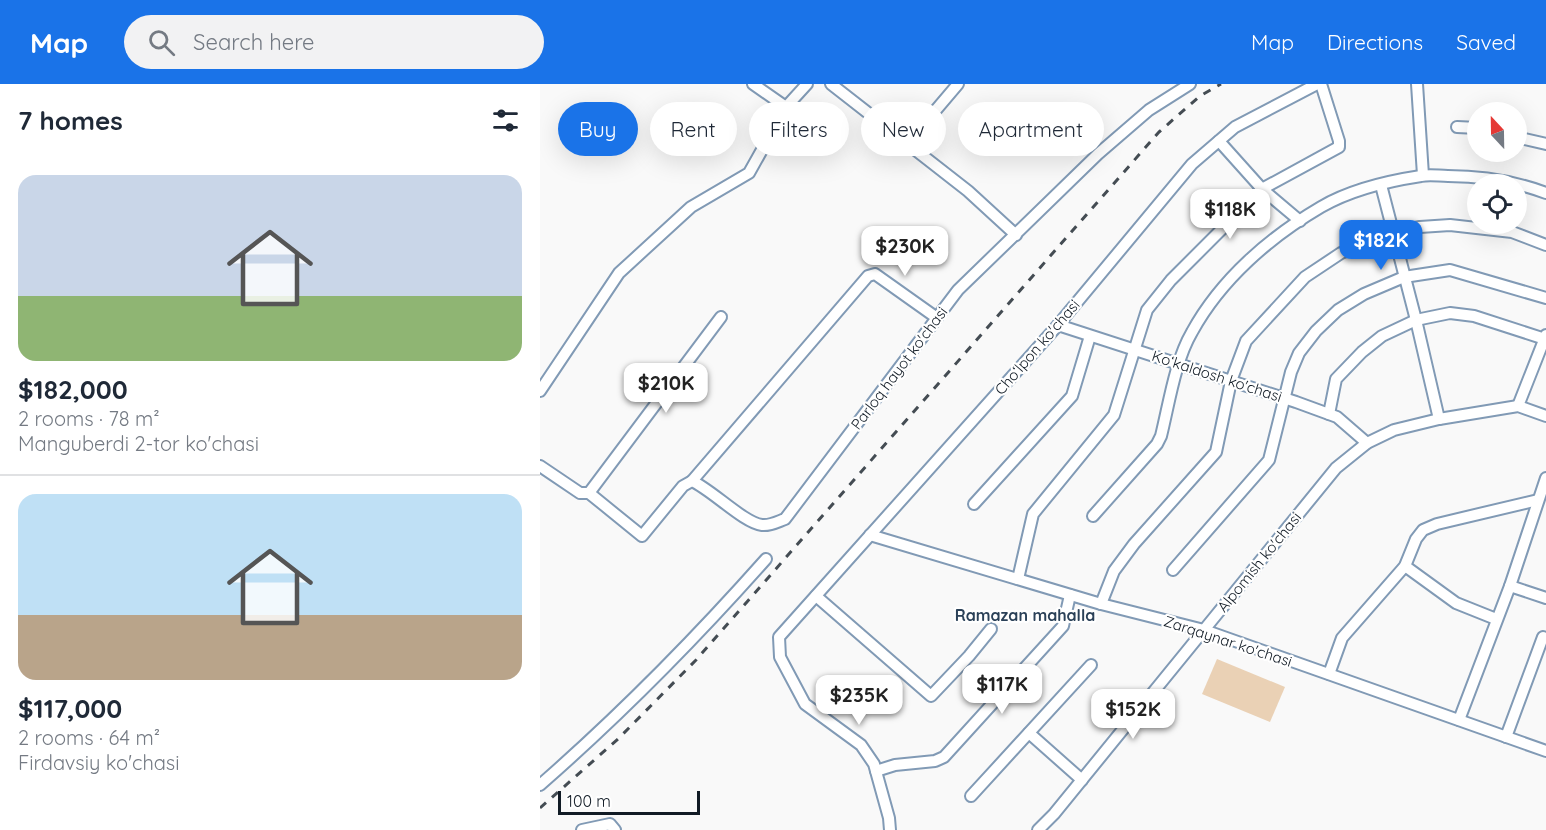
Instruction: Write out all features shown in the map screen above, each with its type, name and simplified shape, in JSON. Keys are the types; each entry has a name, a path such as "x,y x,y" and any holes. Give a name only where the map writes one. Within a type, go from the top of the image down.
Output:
{"street":[{"path":"753,84 779,102"},
{"path":"791,102 807,84"},
{"path":"831,84 861,108"},
{"path":"943,102 958,84"},
{"name":"Parloq hayot ko'chasi","path":"693,481 704,486 750,521 761,525 773,524 784,519 958,290 1098,154 1149,110 1190,84"},
{"path":"1018,579 1032,514 1114,415 1147,310 1171,280 1262,189 1339,147 1339,141 1319,84"},
{"name":"Cho‘lpon ko'chasi","path":"876,771 861,745 805,704 780,657 779,638 1058,325 1192,164 1236,127 1319,84"},
{"path":"1417,84 1423,175"},
{"path":"1457,127 1467,127"},
{"path":"1527,139 1546,144"},
{"path":"1219,141 1262,189 1300,221"},
{"path":"540,391 619,273 691,207 749,173 759,156"},
{"path":"923,156 968,191 1016,235"},
{"path":"1093,516 1157,444 1190,334 1210,302 1271,241 1322,207 1348,195 1423,175 1491,179 1524,184 1546,193"},
{"path":"1381,185 1416,320 1438,419"},
{"path":"1101,604 1114,571 1134,544 1216,452 1231,381 1246,341 1305,277 1341,253 1392,232 1420,227 1450,225 1512,232 1546,245"},
{"path":"1173,570 1269,460 1291,372 1299,353 1316,331 1338,310 1364,294 1404,277 1450,270 1546,298"},
{"path":"540,466 580,493 589,493 642,536 683,486 693,481 868,276 875,274 937,318"},
{"path":"1329,414 1336,379 1362,352 1382,336 1416,320 1450,313 1474,316 1545,341 1518,406"},
{"path":"589,493 721,317"},
{"name":"Ko‘kaldosh ko'chasi","path":"1058,325 1337,417 1367,443"},
{"path":"974,504 1072,396 1090,336"},
{"name":"Alpomish ko'chasi","path":"1038,830 1082,780 1336,468 1367,443 1394,430 1438,419 1518,406 1546,416"},
{"path":"1459,720 1510,585 1546,478"},
{"path":"1329,674 1342,638 1405,566 1416,539 1423,530 1437,524 1538,500"},
{"name":"Zarqaynar ko'chasi","path":"870,535 1101,604 1204,630 1546,751"},
{"path":"540,785 578,753 654,678 766,559"},
{"path":"1405,566 1455,603 1496,619"},
{"path":"1510,585 1546,598"},
{"path":"890,830 876,771 895,765 935,761 944,757 1063,626 1070,595"},
{"path":"816,596 931,696 991,629"},
{"path":"1506,737 1543,637"},
{"path":"971,796 1091,665"},
{"path":"1029,733 1082,780"},
{"path":"582,830 610,824 615,830"}],"shaded area":[{"path":"1217,659 1285,687 1270,722 1202,694"}],"railway":[{"path":"540,808 618,739 696,660 1159,132 1200,96 1221,84"}],"district":[{"name":"Ramazan mahalla","path":"1025,615"}]}
